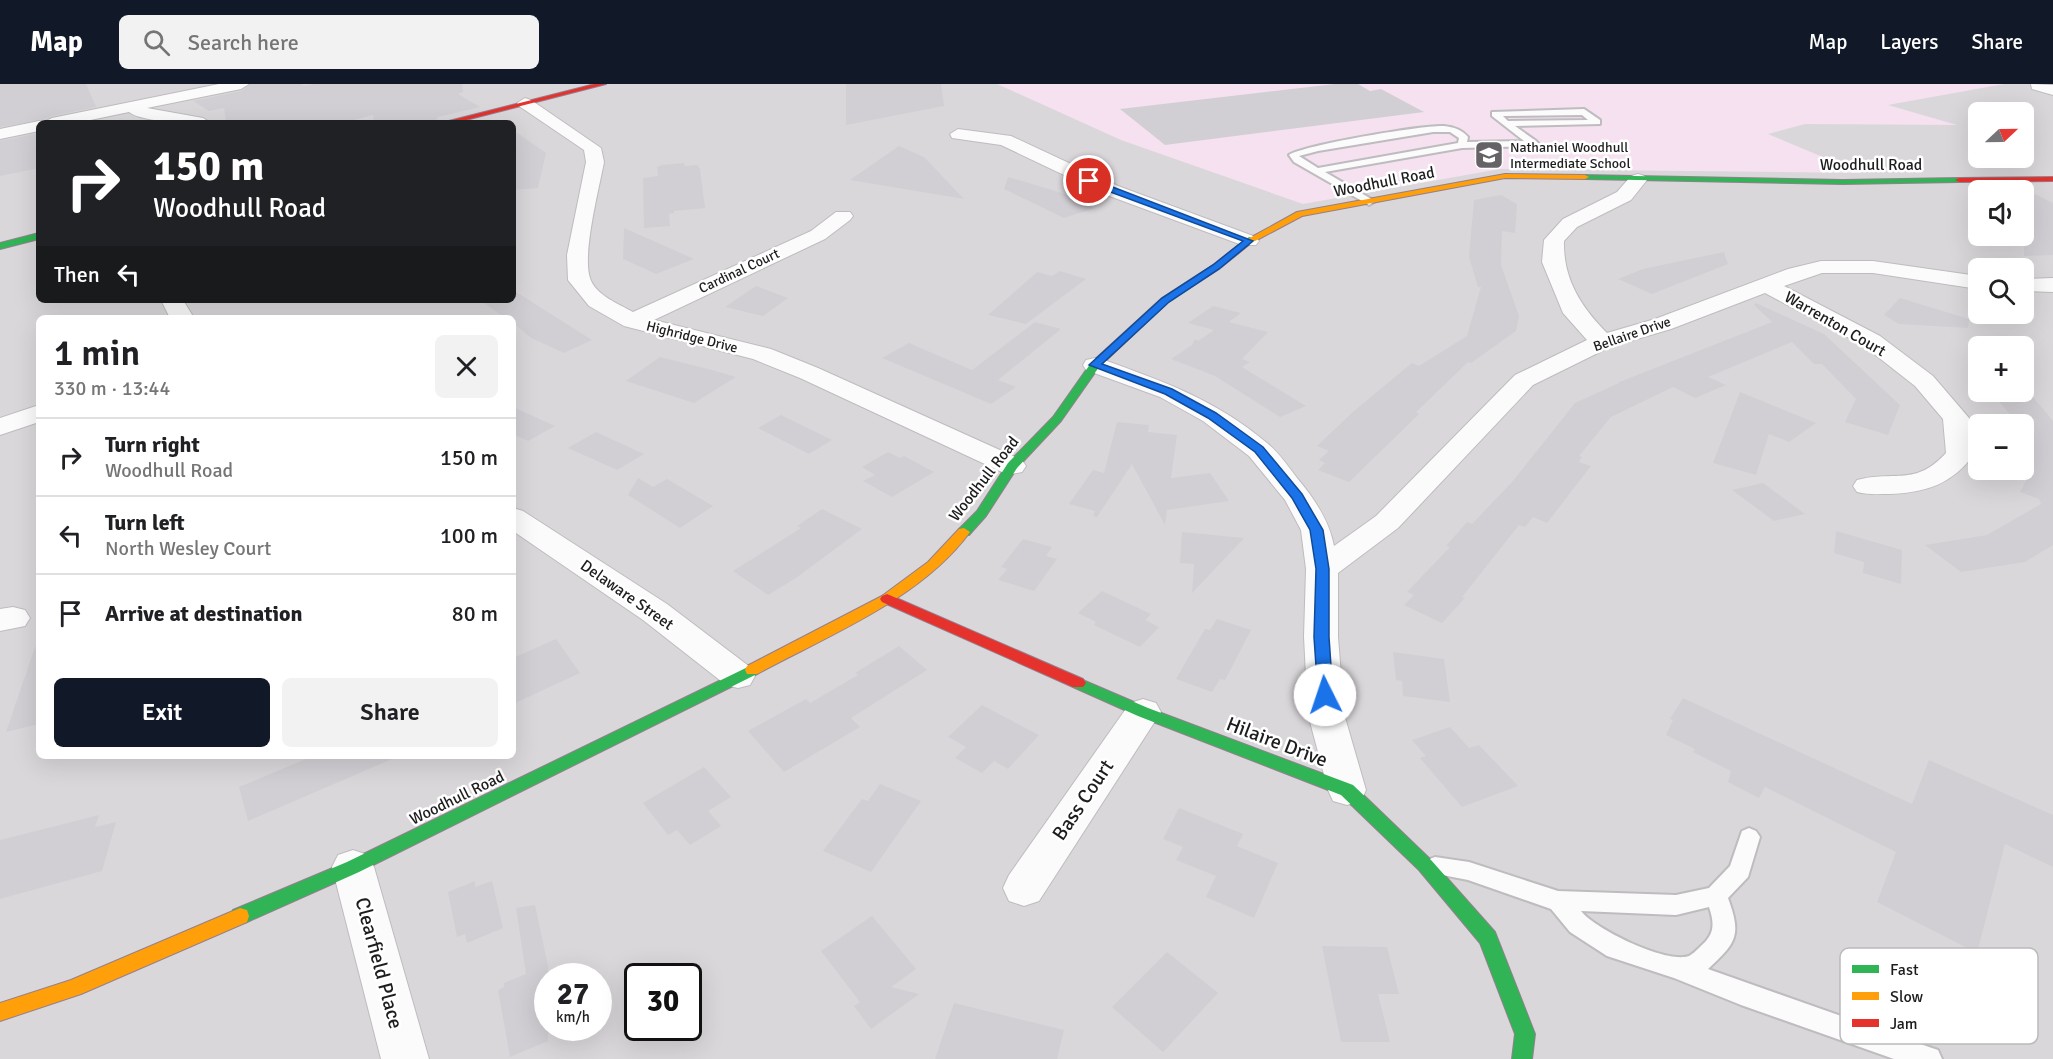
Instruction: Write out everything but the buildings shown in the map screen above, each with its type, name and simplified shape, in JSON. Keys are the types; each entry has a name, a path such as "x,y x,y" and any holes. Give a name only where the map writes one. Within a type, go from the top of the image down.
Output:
{"street":[{"path":"66,120 240,84"},
{"path":"457,120 603,84"},
{"path":"2037,86 2053,90"},
{"name":"Highridge Drive","path":"525,103 592,148 595,162 577,255 579,280 597,301 632,321 762,354 809,373 1012,466"},
{"path":"124,107 188,120"},
{"path":"0,134 36,127"},
{"path":"958,134 1005,140 1111,190 1249,241"},
{"name":"Woodhull Road","path":"0,1012 74,988 353,867 738,676 887,599 933,565 982,513 1012,466 1057,419 1095,365 1165,300 1216,267 1249,241 1300,214 1505,176 1842,182 2053,179"},
{"path":"1602,342 1574,313 1553,262 1554,240 1570,223 1624,196 1638,180"},
{"name":"Cardinal Court","path":"632,321 818,235 843,216"},
{"path":"0,246 36,237"},
{"name":"Bellaire Drive","path":"1322,569 1387,522 1524,380 1602,342 1663,324 1821,267 1873,267 1968,281"},
{"name":"Warrenton Court","path":"1766,285 1872,342 1924,381 1956,418 1960,454 1948,470 1928,482 1867,486"},
{"path":"2034,285 2053,285"},
{"path":"1095,365 1168,392 1212,415 1259,450 1298,497 1316,530 1322,569 1322,637 1326,714 1347,790"},
{"path":"0,427 36,414"},
{"name":"Delaware Street","path":"516,519 655,612 738,676"},
{"name":"Hilaire Drive","path":"887,599 1143,712 1347,790 1425,865 1488,938 1524,1034 1522,1059"},
{"name":"Bass Court","path":"1024,888 1143,712"},
{"name":"Clearfield Place","path":"353,867 405,1059"}],"lane":[{"path":"1317,171 1462,144 1533,143 1506,124 1495,114 1584,112 1597,122 1506,124"},
{"path":"1369,202 1297,160 1294,155 1308,150 1448,128 1459,132 1464,137 1462,144"},
{"path":"1425,865 1469,871 1558,901 1676,904 1716,896 1740,870 1749,837"},
{"path":"1677,968 1695,966 1721,942 1725,921 1716,896"},
{"path":"1558,901 1578,925 1616,950 1677,968 1741,994 1840,1028"},
{"path":"1886,1044 1929,1059"}],"shaded area":[{"path":"0,84 2053,84 2053,1059 0,1059"},
{"name":"Nathaniel Woodhull Intermediate School","path":"997,84 2004,84 1888,105 1957,125 1805,124 1768,134 1861,173 1500,169 1303,204 1121,140"}],"traffic: fast":[{"path":"1585,177 1843,182 1959,180"},
{"path":"0,246 36,237"},
{"path":"964,532 982,513 1012,466 1057,419 1095,365 1165,300 1216,267 1252,239"},
{"path":"240,916 353,867 752,670"},
{"path":"1078,683 1143,712 1347,790 1425,865 1488,938 1525,1034 1522,1059"}],"traffic: slow":[{"path":"1252,239 1300,214 1505,176 1585,177"},
{"path":"752,670 887,599 933,565 964,532"},
{"path":"0,1012 74,988 240,916"}],"traffic: jam":[{"path":"457,120 603,84"},
{"path":"1959,180 2053,179"},
{"path":"887,599 1078,683"}],"place":[{"name":"Nathaniel Woodhull Intermediate School","path":"1489,155"}],"route":[{"path":"1089,181 1249,241 1216,267 1165,300 1095,365 1168,392 1212,415 1259,450 1298,497 1316,530 1322,569 1325,695"}]}
